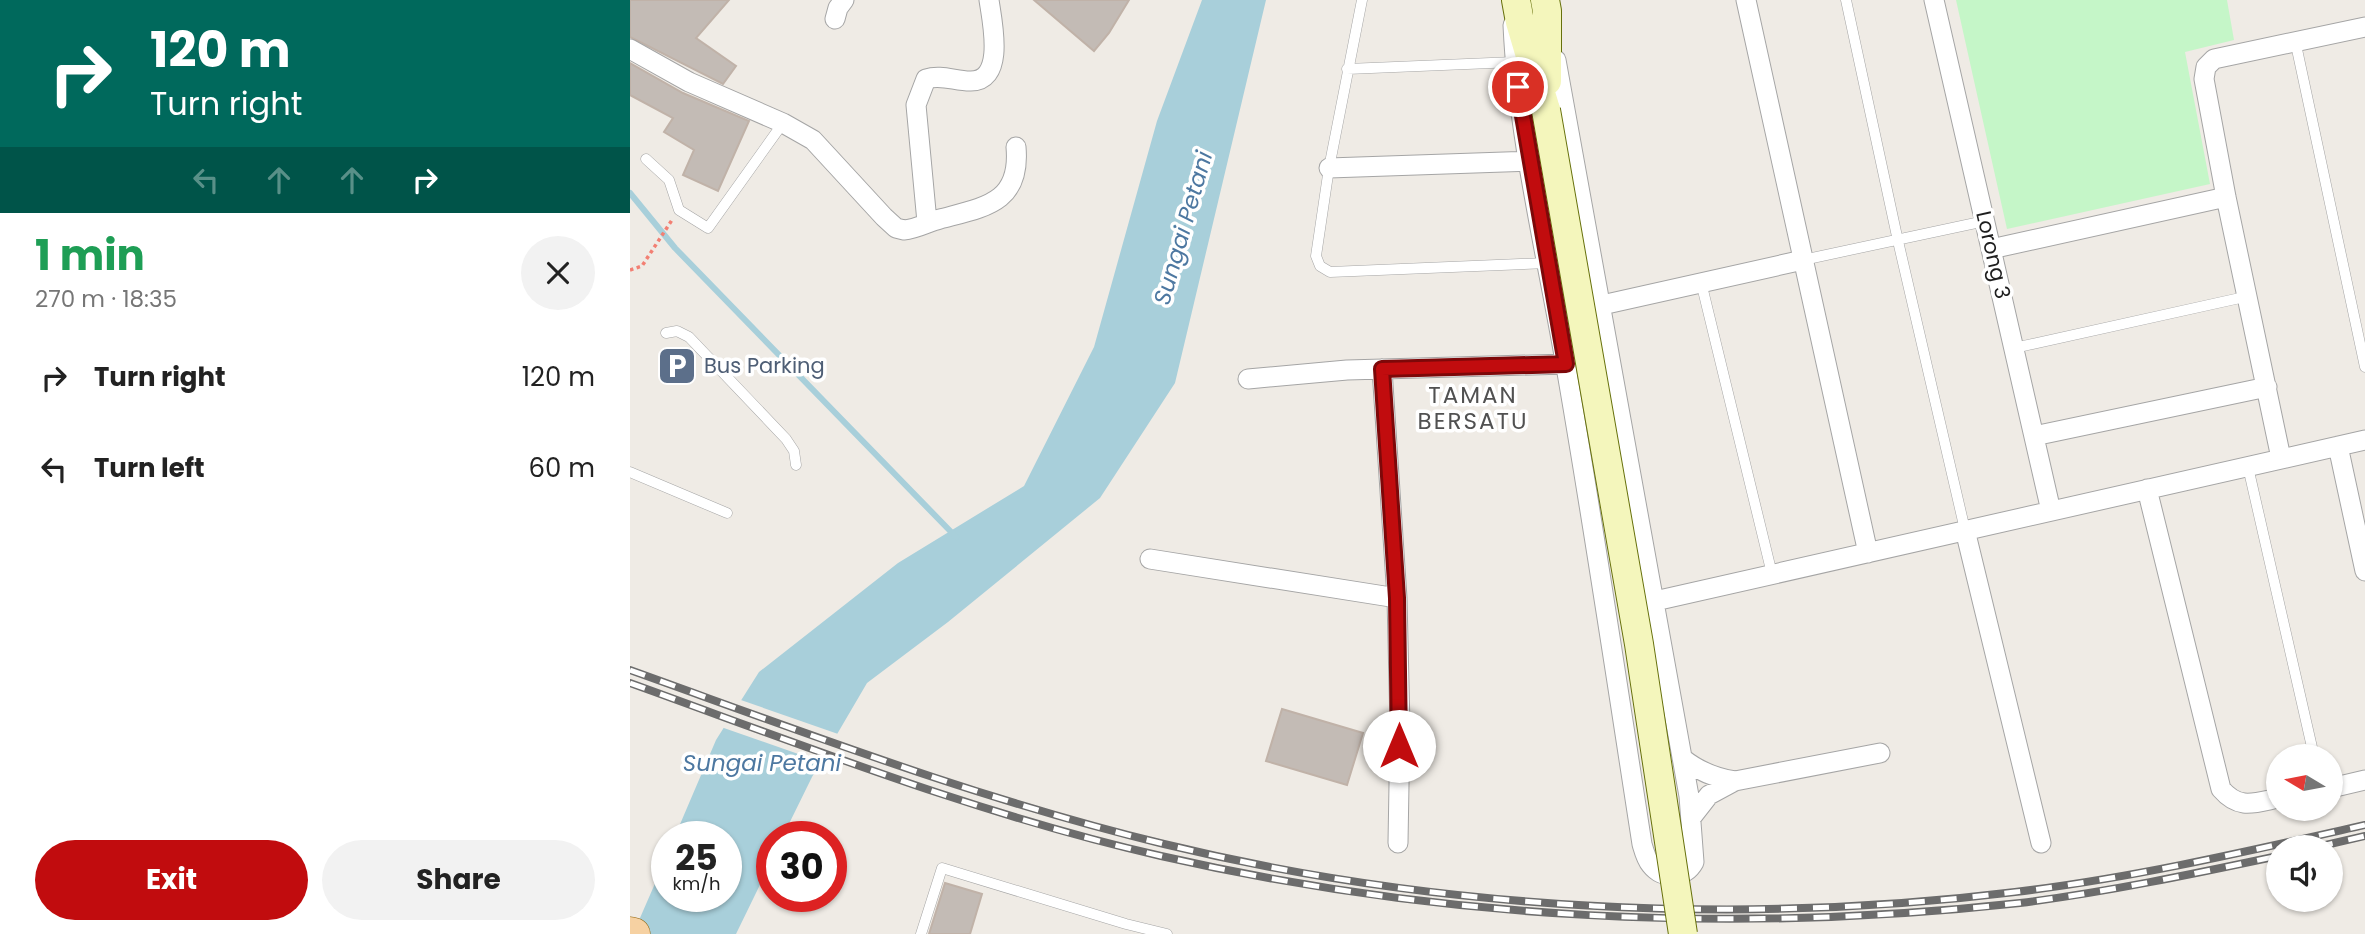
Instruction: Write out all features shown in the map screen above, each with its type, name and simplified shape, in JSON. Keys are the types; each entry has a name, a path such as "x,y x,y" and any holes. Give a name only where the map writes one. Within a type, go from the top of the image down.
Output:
{"street":[{"path":"835,19 844,0"},
{"path":"928,222 916,105 926,79 935,76 973,82 982,78 993,63 995,46 989,0"},
{"path":"1515,0 1512,13 1515,62 1642,844 1649,864 1657,871 1675,876 1685,874 1694,862 1691,818 1655,601 1546,6"},
{"path":"1515,0 1546,110 1639,644 1683,934"},
{"path":"1746,0 1868,553"},
{"name":"Lorong 3","path":"1934,0 2051,510"},
{"path":"1546,6 1546,110"},
{"path":"2281,458 2226,197 2204,79 2206,67 2214,59 2365,27"},
{"path":"630,49 689,82 783,123 813,140 896,228 912,229 985,207 1003,195 1012,184 1018,166 1016,147"},
{"path":"1329,168 1530,161"},
{"path":"1991,249 2226,197"},
{"path":"1602,305 1803,260"},
{"path":"1248,379 1382,369 1566,364"},
{"path":"1382,369 1397,598 1398,843"},
{"path":"2034,436 2267,387"},
{"path":"1655,601 2365,440"},
{"path":"2338,446 2365,571"},
{"path":"2147,489 2221,789 2231,801 2247,804 2266,800"},
{"path":"1965,530 2041,843"},
{"path":"1150,559 1397,598"},
{"path":"1691,818 1709,795 1735,781 1880,753"},
{"path":"1682,758 1694,768 1735,781"},
{"path":"2343,785 2365,780"}],"lane":[{"path":"1363,0 1329,168 1316,256 1320,266 1330,272 1547,263"},
{"path":"1846,0 1965,530"},
{"path":"2295,40 2365,368"},
{"path":"1348,69 1515,62"},
{"path":"646,159 669,180 679,210 708,228 783,123"},
{"path":"1803,260 1985,221"},
{"path":"1701,282 1772,574"},
{"path":"2014,348 2249,296"},
{"path":"666,333 677,331 689,337 786,439 794,451 796,465"},
{"path":"2248,467 2311,744"},
{"path":"630,472 727,513"},
{"path":"921,934 943,868 1125,929 1167,934"}],"path":[{"path":"630,270 642,266 672,219"}],"green space":[{"path":"1956,0 2227,0 2234,40 2185,52 2210,184 2007,229"}],"water":[{"name":"Sungai Petani","path":"1202,0 1266,0 1175,383 1100,498 948,622 867,683 812,777 790,821 756,821 756,893 736,934 633,934 651,893 651,912 742,912 742,821 681,821 716,740 759,672 898,563 1024,486 1094,347 1157,121"}],"pier":[{"path":"738,699 841,735 824,763 721,727"}],"building":[{"path":"630,0 729,0 696,38 736,66 723,84 630,37"},
{"path":"1034,0 1129,0 1109,33 1094,51"},
{"path":"630,63 683,93 749,121 718,191 683,175 694,150 664,132 673,118 630,95"},
{"path":"1282,709 1363,733 1347,785 1266,761"},
{"path":"945,883 982,894 970,934 929,934"}],"waterway":[{"path":"630,193 675,248 956,537"}],"railway":[{"path":"630,670 894,764 1096,826 1267,866 1372,884 1479,897 1695,909 1803,908 1910,902 2015,892 2103,879 2365,825"},
{"path":"630,683 893,778 1026,821 1093,839 1267,878 1374,895 1481,907 1697,919 1913,913 2085,894 2266,858"},
{"path":"2343,841 2365,836"}],"place":[{"name":"Bus Parking","path":"677,366"}],"district":[{"name":"TAMAN BERSATU","path":"1473,408"}],"route":[{"path":"1399,746 1397,598 1382,369 1566,364 1518,87"}]}
